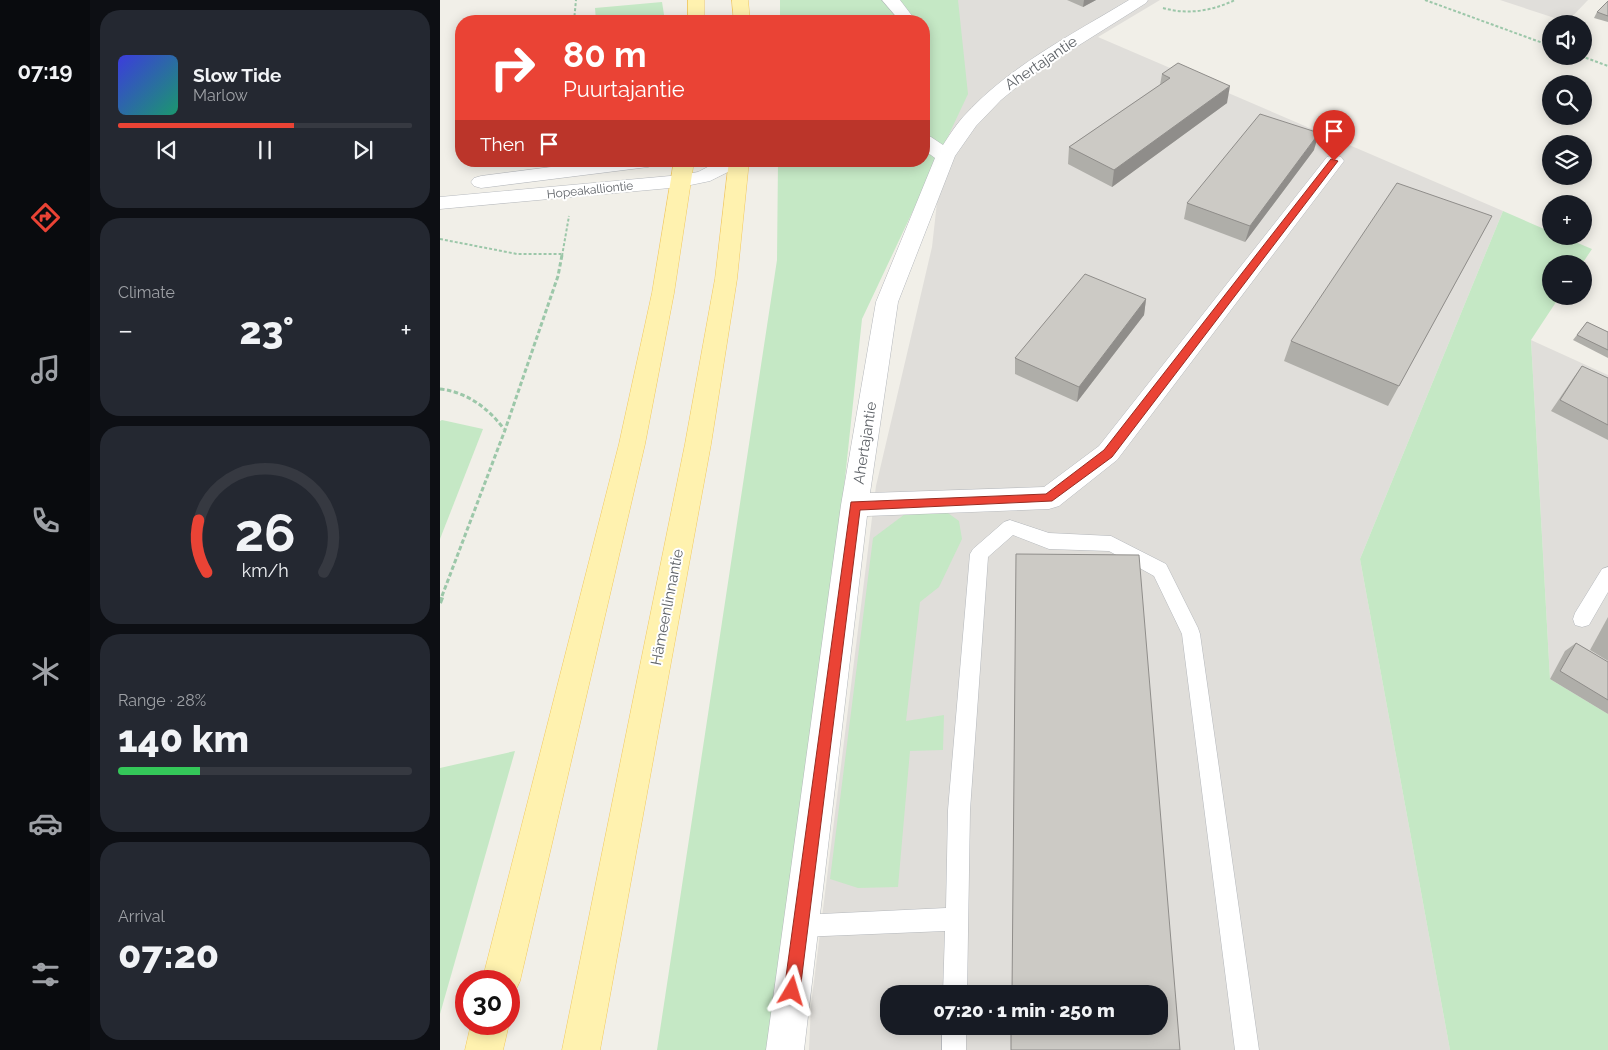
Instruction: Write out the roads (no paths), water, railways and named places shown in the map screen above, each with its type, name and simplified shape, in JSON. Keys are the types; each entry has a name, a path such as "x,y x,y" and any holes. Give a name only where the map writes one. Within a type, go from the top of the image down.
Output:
{"main road":[{"path":"696,0 696,15"},
{"path":"740,0 741,15"},
{"name":"Hämeenlinnantie","path":"581,1050 698,444 726,279 736,167"},
{"path":"504,970 632,444 663,293 682,171"},
{"path":"484,1050 487,1035"}],"street":[{"path":"890,0 904,15"},
{"name":"Ahertajantie","path":"930,161 934,148 969,122 995,96 1024,72 1149,3"},
{"path":"855,506 1048,498 1108,454 1334,161"},
{"name":"Hopeakalliontie","path":"440,187 600,167"},
{"name":"Hopeakalliontie","path":"440,203 682,171 703,177 724,167"},
{"name":"Ahertajantie","path":"785,1050 855,506 887,302 928,167"}],"lane":[{"path":"955,985 959,810 979,554 1010,526 1010,500"},
{"path":"1010,526 1049,541 1111,544 1160,570 1191,634 1247,1050"},
{"path":"1582,619 1608,575"},
{"path":"800,926 956,919"},
{"path":"954,1035 954,1050"}]}
